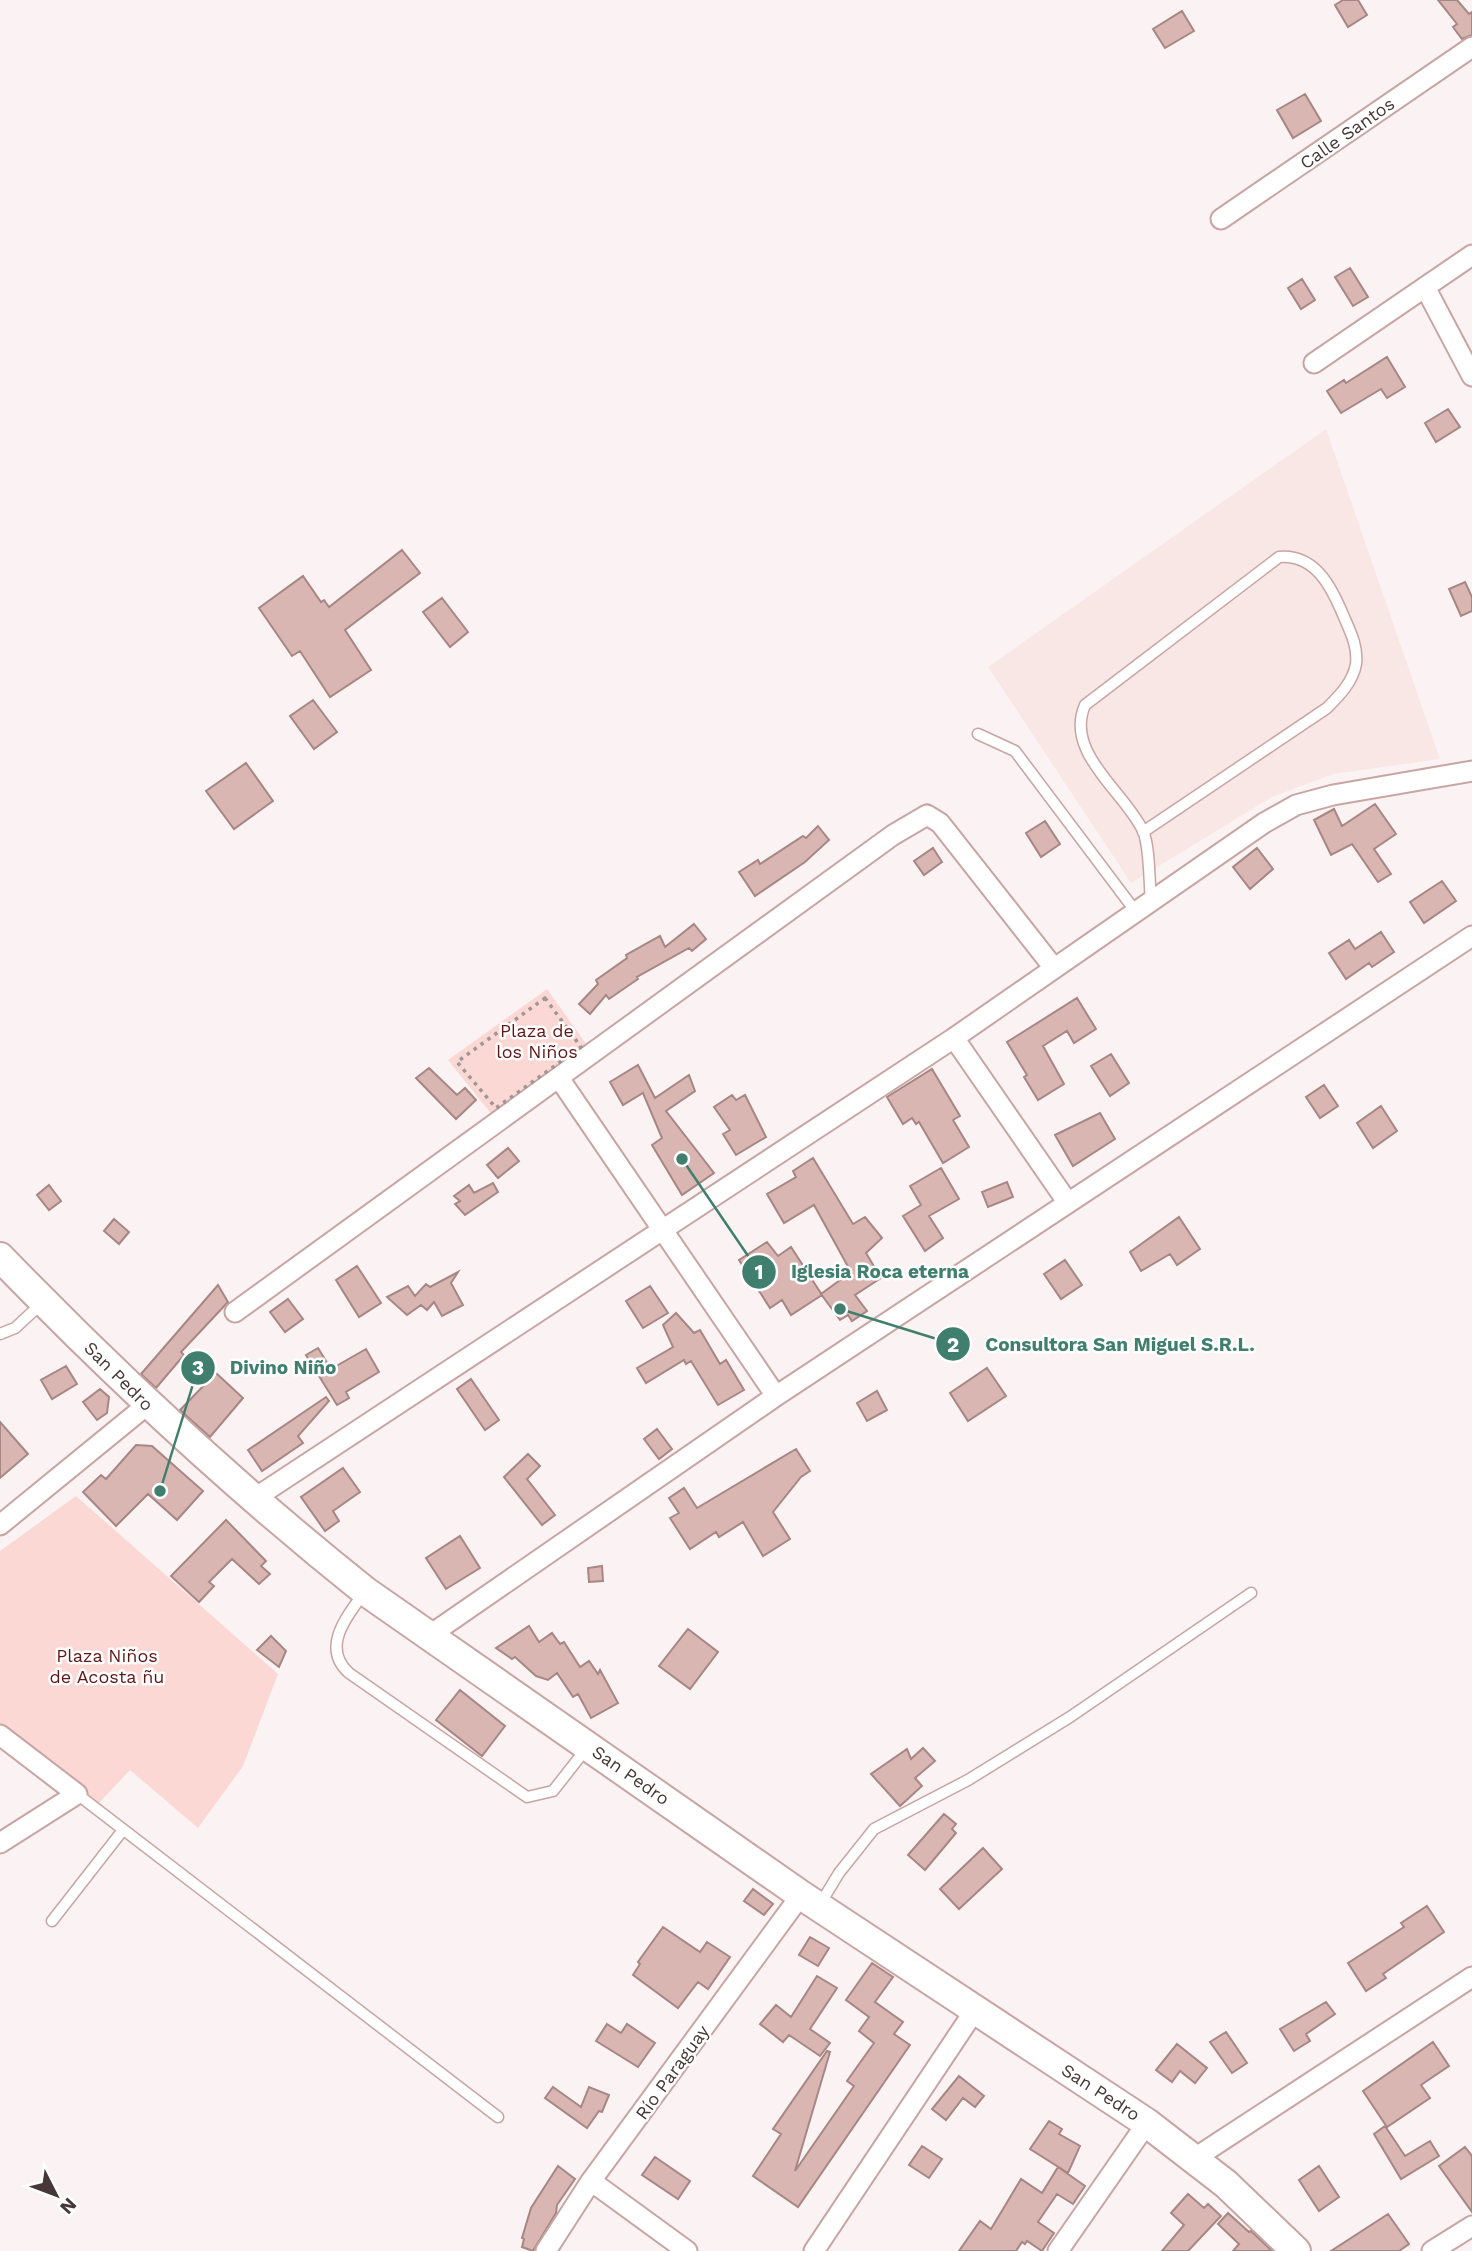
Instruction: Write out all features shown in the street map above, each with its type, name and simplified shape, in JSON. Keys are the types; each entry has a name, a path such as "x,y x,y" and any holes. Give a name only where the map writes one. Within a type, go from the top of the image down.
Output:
{"main road":[{"name":"San Pedro","path":"0,1258 147,1405 365,1591 810,1900 1147,2123 1195,2158 1296,2251"}],"street":[{"name":"Calle Santos","path":"1221,219 1472,47"},
{"path":"1314,363 1472,255"},
{"path":"1425,287 1472,376"},
{"path":"256,1499 954,1038 1264,823 1296,805 1333,795 1472,771"},
{"path":"235,1312 894,835 927,815 940,823 1054,968"},
{"path":"429,1635 776,1396 1472,936"},
{"path":"954,1038 1068,1203"},
{"path":"559,1078 776,1396"},
{"path":"0,1525 147,1405"},
{"path":"0,1735 77,1794 0,1843"},
{"name":"Río Paraguay","path":"546,2251 592,2181 810,1900"},
{"path":"1195,2158 1472,1977"},
{"path":"814,2251 975,2010"},
{"path":"1058,2251 1147,2123"},
{"path":"592,2181 687,2251"},
{"path":"1433,2251 1472,2226"}],"lane":[{"path":"1143,832 1327,708 1346,688 1356,665 1355,644 1330,583 1308,564 1293,556 1279,557 1085,705 1080,718 1081,734 1098,770 1143,832 1144,906"},
{"path":"978,734 1016,751 1144,906"},
{"path":"0,1334 15,1328 44,1301"},
{"path":"365,1591 348,1615 334,1645 341,1665 527,1797 554,1791 588,1746"},
{"path":"810,1900 839,1873 874,1829 968,1780 1025,1745 1251,1593"},
{"path":"77,1794 498,2117"},
{"path":"52,1922 123,1830"}],"path":[{"path":"545,998 580,1047 496,1108 457,1062 545,998"}],"shaded area":[{"path":"1326,429 1440,759 1333,774 1272,797 1131,883 988,667"}],"green space":[{"name":"Plaza de los Niños","path":"547,989 589,1048 493,1116 448,1060"},
{"name":"Plaza Niños de Acosta ñu","path":"76,1496 278,1674 243,1766 198,1828 130,1770 97,1805 0,1725 0,1551"}],"building":[{"path":"1343,0 1358,0 1367,15 1348,27 1335,5"},
{"path":"1438,0 1457,0 1469,14 1472,12 1472,35 1462,39 1453,27 1457,24"},
{"path":"1182,11 1194,31 1165,48 1153,29"},
{"path":"1305,94 1321,121 1293,138 1277,110"},
{"path":"1350,268 1368,297 1353,306 1335,277"},
{"path":"1302,279 1315,300 1301,309 1288,288"},
{"path":"1387,357 1405,387 1387,398 1381,389 1341,413 1327,391 1344,380 1346,383"},
{"path":"1448,409 1460,427 1436,442 1425,423"},
{"path":"402,550 420,573 345,630 371,670 330,697 300,651 292,656 259,608 303,576 321,602 324,600 329,607"},
{"path":"1465,582 1472,597 1472,611 1461,616 1449,589"},
{"path":"442,598 468,632 450,647 423,612"},
{"path":"313,700 337,732 314,749 290,716"},
{"path":"246,763 273,801 234,829 206,791"},
{"path":"1375,804 1396,834 1374,849 1391,874 1378,882 1352,844 1331,855 1314,820 1334,809 1342,826"},
{"path":"1045,821 1060,844 1041,857 1026,833"},
{"path":"818,826 829,840 805,862 755,896 739,872 758,860 760,864 803,836 806,838"},
{"path":"933,848 942,862 924,875 914,861"},
{"path":"1257,848 1273,869 1250,889 1233,867"},
{"path":"1442,881 1456,901 1424,923 1410,902"},
{"path":"694,924 706,939 692,951 689,948 637,977 638,979 609,999 606,995 590,1014 579,1004 598,984 596,980 627,958 626,955 660,936 665,947"},
{"path":"1381,932 1394,952 1372,967 1369,963 1346,979 1329,953 1349,940 1355,949"},
{"path":"1077,998 1096,1029 1074,1043 1067,1031 1043,1046 1064,1084 1038,1100 1007,1042"},
{"path":"1111,1054 1129,1083 1110,1096 1091,1066"},
{"path":"638,1065 655,1098 689,1075 695,1091 666,1111 714,1173 682,1195 652,1145 662,1138 643,1093 623,1105 610,1082"},
{"path":"429,1068 457,1095 465,1088 476,1100 456,1119 416,1078"},
{"path":"932,1069 960,1116 953,1120 969,1147 943,1163 919,1122 916,1124 912,1118 903,1124 887,1097"},
{"path":"1324,1085 1338,1106 1320,1118 1306,1097"},
{"path":"732,1095 736,1100 745,1095 766,1137 736,1155 723,1134 730,1130 714,1107"},
{"path":"1381,1106 1397,1131 1373,1148 1357,1123"},
{"path":"1100,1113 1115,1139 1073,1166 1055,1135"},
{"path":"508,1148 519,1161 498,1178 487,1165"},
{"path":"813,1158 853,1224 865,1217 882,1238 866,1253 881,1278 855,1295 867,1311 852,1321 848,1315 840,1320 821,1294 851,1272 814,1205 784,1223 767,1194 796,1177 793,1171"},
{"path":"941,1168 959,1199 929,1216 943,1238 925,1251 903,1216 921,1205 910,1186"},
{"path":"1007,1182 1013,1197 988,1207 982,1192"},
{"path":"493,1183 498,1192 465,1215 455,1204 460,1201 454,1196 469,1185 474,1193"},
{"path":"49,1185 61,1201 49,1210 37,1195"},
{"path":"1179,1217 1200,1249 1177,1265 1170,1254 1141,1271 1130,1252"},
{"path":"114,1219 129,1232 119,1244 104,1231"},
{"path":"767,1242 778,1256 791,1247 822,1295 791,1315 782,1300 770,1308 739,1260"},
{"path":"1065,1260 1082,1285 1061,1299 1044,1274"},
{"path":"357,1266 381,1303 359,1317 336,1280"},
{"path":"458,1272 451,1283 463,1305 442,1316 434,1302 427,1310 421,1305 407,1315 387,1297 408,1286 415,1296 426,1284 430,1287"},
{"path":"218,1285 228,1302 181,1352 184,1355 156,1388 141,1374"},
{"path":"650,1286 668,1313 643,1328 626,1301"},
{"path":"288,1299 303,1319 285,1332 270,1312"},
{"path":"676,1313 694,1333 700,1330 720,1364 726,1360 744,1390 718,1405 691,1361 686,1364 684,1360 646,1383 637,1368 673,1347 663,1325"},
{"path":"318,1348 331,1369 366,1349 379,1372 346,1392 349,1398 337,1405 306,1355"},
{"path":"66,1366 77,1384 52,1399 41,1380"},
{"path":"987,1368 1006,1396 968,1421 950,1393"},
{"path":"216,1373 243,1398 210,1437 180,1410"},
{"path":"471,1379 499,1420 485,1430 457,1389"},
{"path":"100,1389 109,1397 107,1413 97,1420 83,1402"},
{"path":"877,1391 887,1410 867,1421 857,1403"},
{"path":"326,1397 329,1401 298,1436 303,1443 262,1471 248,1450"},
{"path":"0,1422 28,1454 0,1478"},
{"path":"657,1429 672,1449 659,1459 644,1439"},
{"path":"136,1445 152,1446 203,1491 177,1520 148,1494 116,1526 83,1492 101,1475 106,1479"},
{"path":"796,1449 810,1471 801,1477 773,1512 790,1539 763,1556 743,1522 719,1537 716,1532 690,1549 670,1518 679,1513 669,1498 684,1488 697,1508"},
{"path":"528,1454 540,1466 527,1479 555,1515 542,1525 504,1477"},
{"path":"343,1468 360,1492 333,1511 339,1521 325,1531 301,1497"},
{"path":"226,1520 266,1561 261,1566 270,1574 259,1584 232,1559 209,1582 214,1586 199,1602 171,1576"},
{"path":"460,1536 480,1568 446,1589 426,1558"},
{"path":"602,1566 603,1581 589,1582 588,1568"},
{"path":"529,1626 539,1642 552,1633 560,1644 564,1642 580,1667 589,1661 598,1674 600,1670 618,1703 591,1718 578,1694 573,1697 557,1673 548,1680 536,1676 515,1657 512,1659 496,1648"},
{"path":"688,1629 718,1652 690,1689 659,1666"},
{"path":"271,1636 286,1651 279,1667 257,1650"},
{"path":"460,1690 505,1726 482,1756 436,1720"},
{"path":"923,1748 935,1761 915,1778 922,1786 900,1806 871,1774 907,1749 911,1759"},
{"path":"944,1814 956,1824 952,1829 956,1833 925,1870 908,1855"},
{"path":"983,1848 1002,1869 959,1909 940,1889"},
{"path":"753,1889 773,1904 764,1915 744,1901"},
{"path":"1427,1906 1444,1932 1383,1974 1386,1978 1366,1991 1348,1963 1404,1927 1401,1923"},
{"path":"663,1927 700,1952 707,1942 730,1957 708,1989 698,1982 678,2008 633,1975 640,1964 638,1962"},
{"path":"810,1937 829,1948 818,1966 799,1955"},
{"path":"872,1963 893,1977 875,2002 903,2022 894,2034 910,2045 798,2207 753,2176 781,2134 773,2129 827,2051 830,2052 795,2171 854,2086 847,2081 874,2043 859,2031 869,2017 846,2000"},
{"path":"817,1976 837,1988 810,2029 830,2043 820,2056 789,2035 783,2042 760,2024 776,2005 791,2017"},
{"path":"1326,2002 1335,2014 1306,2034 1310,2041 1294,2051 1280,2029"},
{"path":"607,2024 621,2033 627,2024 655,2043 638,2067 596,2041"},
{"path":"1226,2032 1247,2063 1232,2073 1210,2042"},
{"path":"1433,2042 1449,2066 1421,2085 1430,2098 1387,2127 1363,2091"},
{"path":"1177,2044 1207,2068 1195,2083 1180,2071 1172,2082 1156,2070"},
{"path":"959,2076 984,2096 975,2107 963,2098 946,2120 932,2109"},
{"path":"553,2087 581,2107 589,2087 609,2095 602,2112 599,2111 587,2128 545,2098"},
{"path":"1049,2121 1062,2129 1059,2134 1080,2146 1068,2173 1030,2149"},
{"path":"1385,2126 1405,2156 1430,2141 1439,2156 1401,2179 1374,2134"},
{"path":"922,2146 942,2159 929,2178 909,2165"},
{"path":"1465,2147 1472,2156 1472,2212 1439,2166"},
{"path":"655,2157 690,2181 678,2199 642,2175"},
{"path":"558,2166 575,2179 557,2205 556,2213 533,2251 522,2247 531,2208"},
{"path":"1319,2166 1339,2197 1319,2211 1299,2180"},
{"path":"1058,2167 1085,2186 1073,2204 1057,2194 1038,2222 1054,2233 1042,2251 1027,2241 1025,2244 1022,2242 1016,2251 959,2251 980,2221 991,2229 1021,2179 1042,2193"},
{"path":"1188,2194 1204,2208 1208,2204 1221,2216 1188,2251 1162,2251 1184,2225 1171,2213"},
{"path":"1228,2213 1272,2251 1233,2251 1239,2244 1218,2224"},
{"path":"1388,2214 1409,2244 1399,2251 1331,2251"}],"place":[{"name":"Iglesia Roca eterna","path":"682,1159"},
{"name":"Consultora San Miguel S.R.L.","path":"840,1309"},
{"name":"Divino Niño","path":"160,1491"}]}
